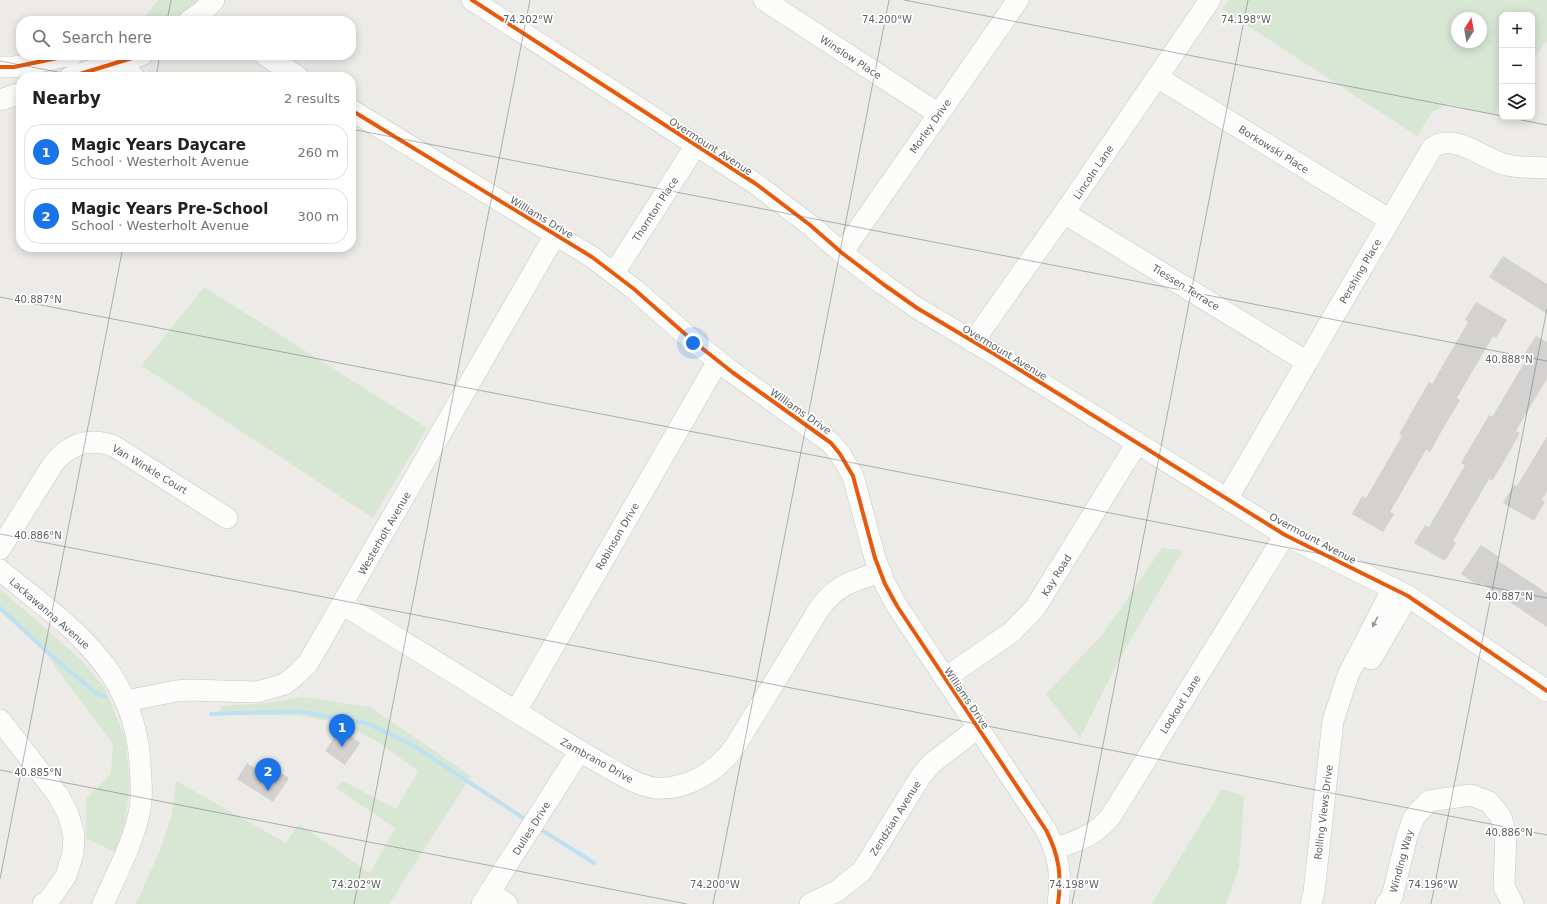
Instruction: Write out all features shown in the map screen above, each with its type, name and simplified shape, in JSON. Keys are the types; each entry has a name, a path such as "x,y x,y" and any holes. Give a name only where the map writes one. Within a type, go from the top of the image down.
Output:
{"street":[{"name":"Winslow Place","path":"764,0 939,114"},
{"name":"Morley Drive","path":"842,253 1018,0"},
{"name":"Lincoln Lane","path":"973,342 1064,213 1210,0"},
{"name":"Overmount Avenue","path":"486,4 756,184 810,224 842,253 917,308 1285,535 1400,592 1547,691"},
{"path":"0,67 14,67 48,60"},
{"path":"86,72 125,60"},
{"path":"272,60 290,72"},
{"path":"118,62 129,72"},
{"name":"Borkowski Place","path":"1157,77 1390,220"},
{"path":"0,100 16,95"},
{"name":"Williams Drive","path":"356,113 555,235 592,256 718,361 831,443 840,454 853,476 875,558 885,584 897,606 1046,830 1059,865 1060,891 1058,904"},
{"name":"Pershing Place","path":"1227,499 1432,148 1438,144 1451,142 1508,165 1547,168"},
{"name":"Thornton Place","path":"614,273 696,145"},
{"name":"Tiessen Terrace","path":"1064,213 1307,362"},
{"name":"Westerholt Avenue","path":"126,701 176,691 190,690 257,692 285,684 308,663 555,235"},
{"name":"Robinson Drive","path":"516,711 718,361"},
{"name":"Van Winkle Court","path":"0,549 53,464 61,454 79,444 92,442 105,442 114,446 227,518"},
{"name":"Kay Road","path":"944,678 1012,632 1035,608 1137,443"},
{"name":"Lookout Lane","path":"1054,849 1088,836 1102,827 1111,816 1285,535"},
{"name":"Lackawanna Avenue","path":"0,570 69,626 94,650 110,671 126,701 137,734 142,785 139,814 123,859 103,904"},
{"name":"Zambrano Drive","path":"342,604 516,711 579,752 628,779 656,788 685,784 709,773 724,761 734,748 821,606 839,588 846,584 881,572"},
{"name":"Rolling Views Drive","path":"1311,904 1314,892 1334,721 1348,675 1400,592"},
{"path":"0,720 58,795 68,814 74,835 73,853 66,876 49,900 43,904"},
{"name":"Zendzian Avenue","path":"810,904 837,891 862,871 921,776 932,763 978,728"},
{"name":"Dulles Drive","path":"486,898 579,752"},
{"name":"Winding Way","path":"1386,904 1392,896 1407,836 1414,817 1429,802 1471,795 1489,802 1501,817 1506,834 1504,887 1513,904"},
{"path":"486,898 507,904"}],"green space":[{"path":"158,0 198,0 177,16 146,16"},
{"path":"1229,0 1547,0 1547,40 1535,58 1535,12 1499,12 1499,108 1494,115 1448,104 1432,112 1417,136 1222,9"},
{"path":"204,287 427,428 373,518 141,366"},
{"path":"1162,548 1183,550 1121,656 1080,738 1046,694 1103,634"},
{"path":"0,589 79,658 105,688 125,738 130,785 125,822 115,852 86,838 86,799 111,774 113,744 54,665 49,653 0,608"},
{"path":"302,697 370,707 471,776 389,904 136,904 160,850 171,818 176,781 286,843 299,824 370,873 395,828 336,788 343,781 396,809 418,771 381,744 347,725 297,715 217,715 222,706 268,703"},
{"path":"1222,789 1244,796 1239,867 1226,904 1152,904"}],"building":[{"path":"1503,256 1547,284 1547,314 1489,277"},
{"path":"1476,302 1507,320 1496,338 1493,336 1457,398 1460,400 1430,452 1426,450 1390,512 1394,514 1383,532 1352,514 1362,496 1366,498 1402,436 1399,434 1429,382 1432,384 1468,322 1465,320"},
{"path":"1536,336 1547,342 1547,379 1516,431 1520,433 1492,481 1489,479 1453,541 1456,543 1445,561 1414,543 1425,525 1429,527 1465,465 1461,463 1489,415 1492,417 1529,355 1525,353"},
{"path":"1547,436 1547,491 1542,500 1545,502 1534,521 1503,503 1514,484 1517,486"},
{"path":"1481,545 1499,557 1497,560 1547,593 1547,627 1481,583 1479,586 1461,574"},
{"path":"340,729 360,743 345,765 325,751"},
{"path":"247,763 260,772 266,763 289,778 273,802 237,779"}],"waterway":[{"path":"0,608 54,658 97,694 105,696"},
{"path":"211,714 298,711 366,723 411,744 528,821"},
{"path":"537,827 594,863"}],"cycle path":[{"path":"472,0 756,184 810,225 842,253 917,308 996,355 1285,535 1408,596 1547,691"},
{"path":"0,67 14,67 48,60"},
{"path":"86,72 126,60"},
{"path":"356,113 592,257 634,289 693,341 732,372 831,443 840,454 853,476 875,558 885,584 897,606 1046,830 1057,857 1060,884 1058,904"}],"place":[{"name":"Magic Years Daycare","path":"342,747"},
{"name":"Magic Years Pre-School","path":"268,791"}]}
